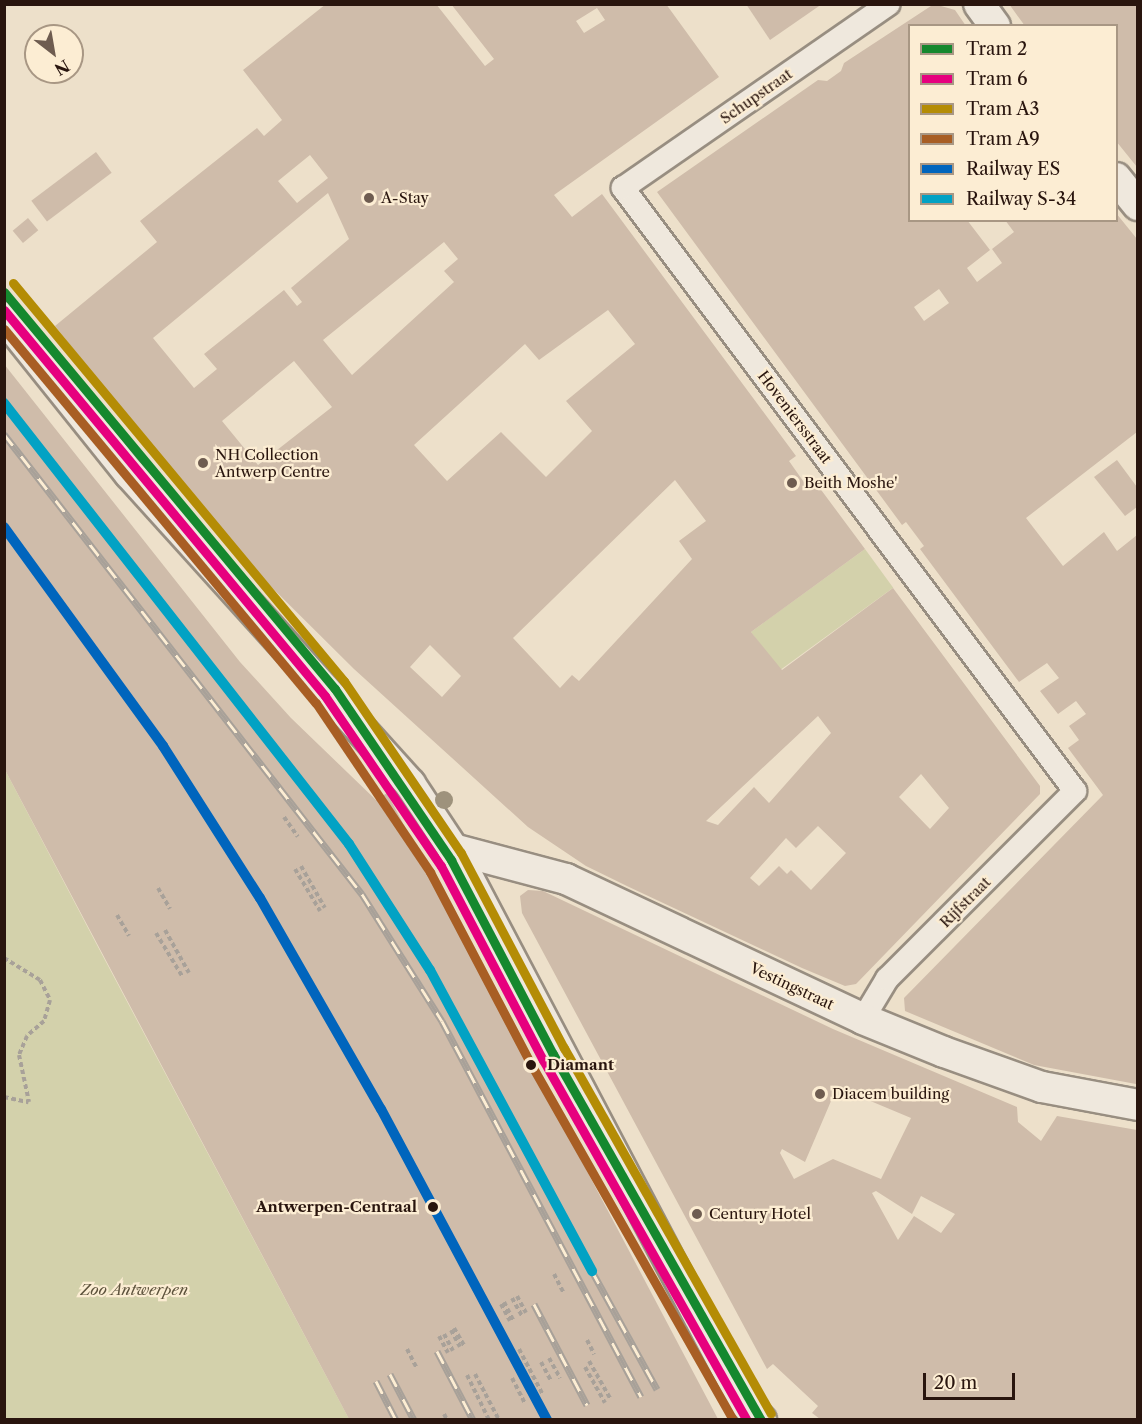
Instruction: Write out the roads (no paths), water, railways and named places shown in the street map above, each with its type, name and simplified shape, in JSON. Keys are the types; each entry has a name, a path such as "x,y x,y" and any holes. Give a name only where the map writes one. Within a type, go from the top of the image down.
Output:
{"street":[{"name":"Schupstraat","path":"623,188 889,4"},
{"path":"978,4 993,24"},
{"path":"1118,181 1137,205"},
{"name":"Hoveniersstraat","path":"623,188 1076,790"},
{"path":"4,317 130,474 410,784 453,849 744,1402 761,1419"},
{"name":"Rijfstraat","path":"863,1019 887,979 1076,790"},
{"name":"Vestingstraat","path":"453,849 566,879 863,1019 1042,1087 1137,1105"}],"railway":[{"path":"4,434 362,894 442,1021 641,1397"},
{"path":"592,1271 657,1389"},
{"path":"534,1304 587,1405"},
{"path":"437,1351 473,1420"},
{"path":"390,1374 414,1420"},
{"path":"376,1381 396,1420"}],"tram line":[{"name":"A3","path":"13,283 344,681 461,853 564,1048 771,1414"},
{"name":"2","path":"4,292 335,689 451,860 553,1054 761,1420"},
{"name":"6","path":"4,310 325,696 441,866 543,1060 747,1420"},
{"name":"A9","path":"4,329 316,703 430,872 532,1066 733,1420"}],"rail line":[{"name":"S-34","path":"4,403 349,844 430,970 592,1271"},
{"name":"ES","path":"4,527 163,746 260,898 381,1109 547,1420"}],"place":[{"name":"A-Stay","path":"369,198"},
{"name":"NH Collection Antwerp Centre","path":"203,463"},
{"name":"Beith Moshe'","path":"792,483"},
{"name":"Diamant","path":"531,1065"},
{"name":"Diacem building","path":"820,1094"},
{"name":"Antwerpen-Centraal","path":"433,1207"},
{"name":"Century Hotel","path":"697,1214"}],"park label":[{"name":"Zoo Antwerpen","path":"134,1290"}]}
